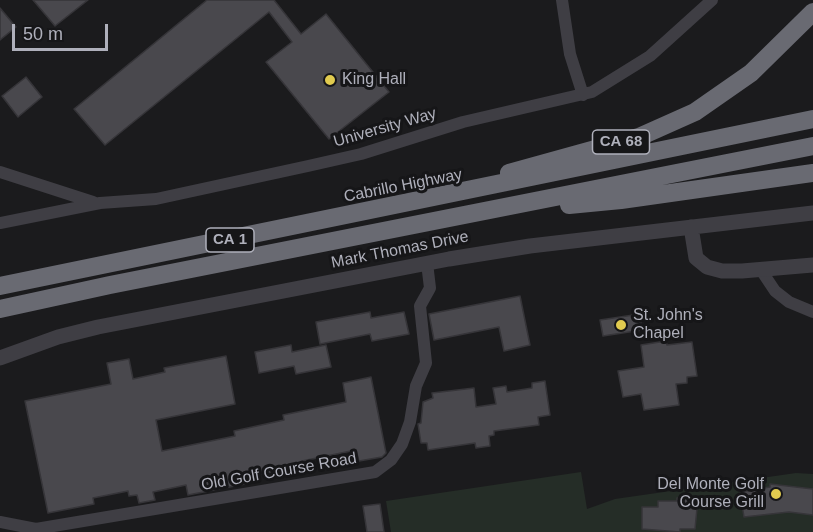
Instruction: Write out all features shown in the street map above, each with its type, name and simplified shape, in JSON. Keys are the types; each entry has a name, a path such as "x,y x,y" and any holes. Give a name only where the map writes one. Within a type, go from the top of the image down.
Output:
{"highway":[{"name":"CA 68","path":"395,207 614,145 664,127 695,112 740,82 813,12"},
{"name":"Cabrillo Highway","path":"0,286 813,120"},
{"name":"CA 1","path":"0,309 813,146"},
{"path":"493,209 621,200 813,173"},
{"path":"0,314 30,302"}],"street":[{"path":"562,0 570,54 583,95"},
{"name":"University Way","path":"100,203 156,199 361,154 463,122 583,95 602,87 637,66 712,0"},
{"path":"0,172 100,203"},
{"path":"0,223 100,203"},
{"name":"Mark Thomas Drive","path":"0,358 51,339 98,327 427,263 524,246 813,213"},
{"path":"691,227 696,258 707,267 722,271 813,265"},
{"name":"Old Golf Course Road","path":"0,522 36,529 375,472 391,460 402,444 410,422 416,386 426,363 420,306 430,288 427,263"},
{"path":"760,270 775,291 789,302 813,312"}],"shaded area":[{"path":"581,472 587,509 615,499 796,473 813,474 813,532 391,532 386,501"}],"building":[{"path":"33,0 88,0 55,26"},
{"path":"207,0 274,0 301,34 326,14 389,92 329,139 266,62 292,42 269,12 105,145 74,109"},
{"path":"0,8 16,27 0,40"},
{"path":"26,77 42,97 18,117 2,96"},
{"path":"520,296 530,345 504,351 499,327 434,340 429,314"},
{"path":"370,312 371,318 404,312 409,334 372,341 370,334 320,344 316,322"},
{"name":"St. John's Chapel","path":"640,314 642,330 603,336 600,320"},
{"path":"666,341 667,345 692,342 697,376 687,377 687,383 676,384 679,405 644,410 641,394 623,397 618,371 644,367 641,345"},
{"path":"291,345 292,352 326,345 331,367 296,374 294,366 259,373 255,352"},
{"path":"226,356 235,404 156,420 162,451 235,436 234,431 284,420 283,415 346,402 343,383 371,377 386,453 382,457 359,461 356,450 302,461 304,466 244,477 245,484 188,495 186,485 153,492 155,500 139,503 137,495 129,496 128,491 93,498 94,504 48,513 25,401 111,384 107,363 129,359 133,379 165,372 164,368"},
{"path":"545,381 550,415 538,417 539,425 494,431 494,435 489,436 490,446 476,448 475,443 428,450 427,443 421,443 418,424 421,423 423,402 433,398 432,393 474,388 476,407 496,404 493,388 506,386 507,392 532,388 532,383"},
{"path":"770,484 813,489 813,515 789,512 744,517 740,492 770,487"},
{"path":"677,498 698,498 695,529 680,529 680,532 642,529 642,507 658,507 658,501 677,501"},
{"path":"380,504 384,532 367,532 363,506"}],"place":[{"name":"King Hall","path":"330,80"},
{"name":"St. John's Chapel","path":"621,325"},
{"name":"Del Monte Golf Course Grill","path":"776,494"}]}
